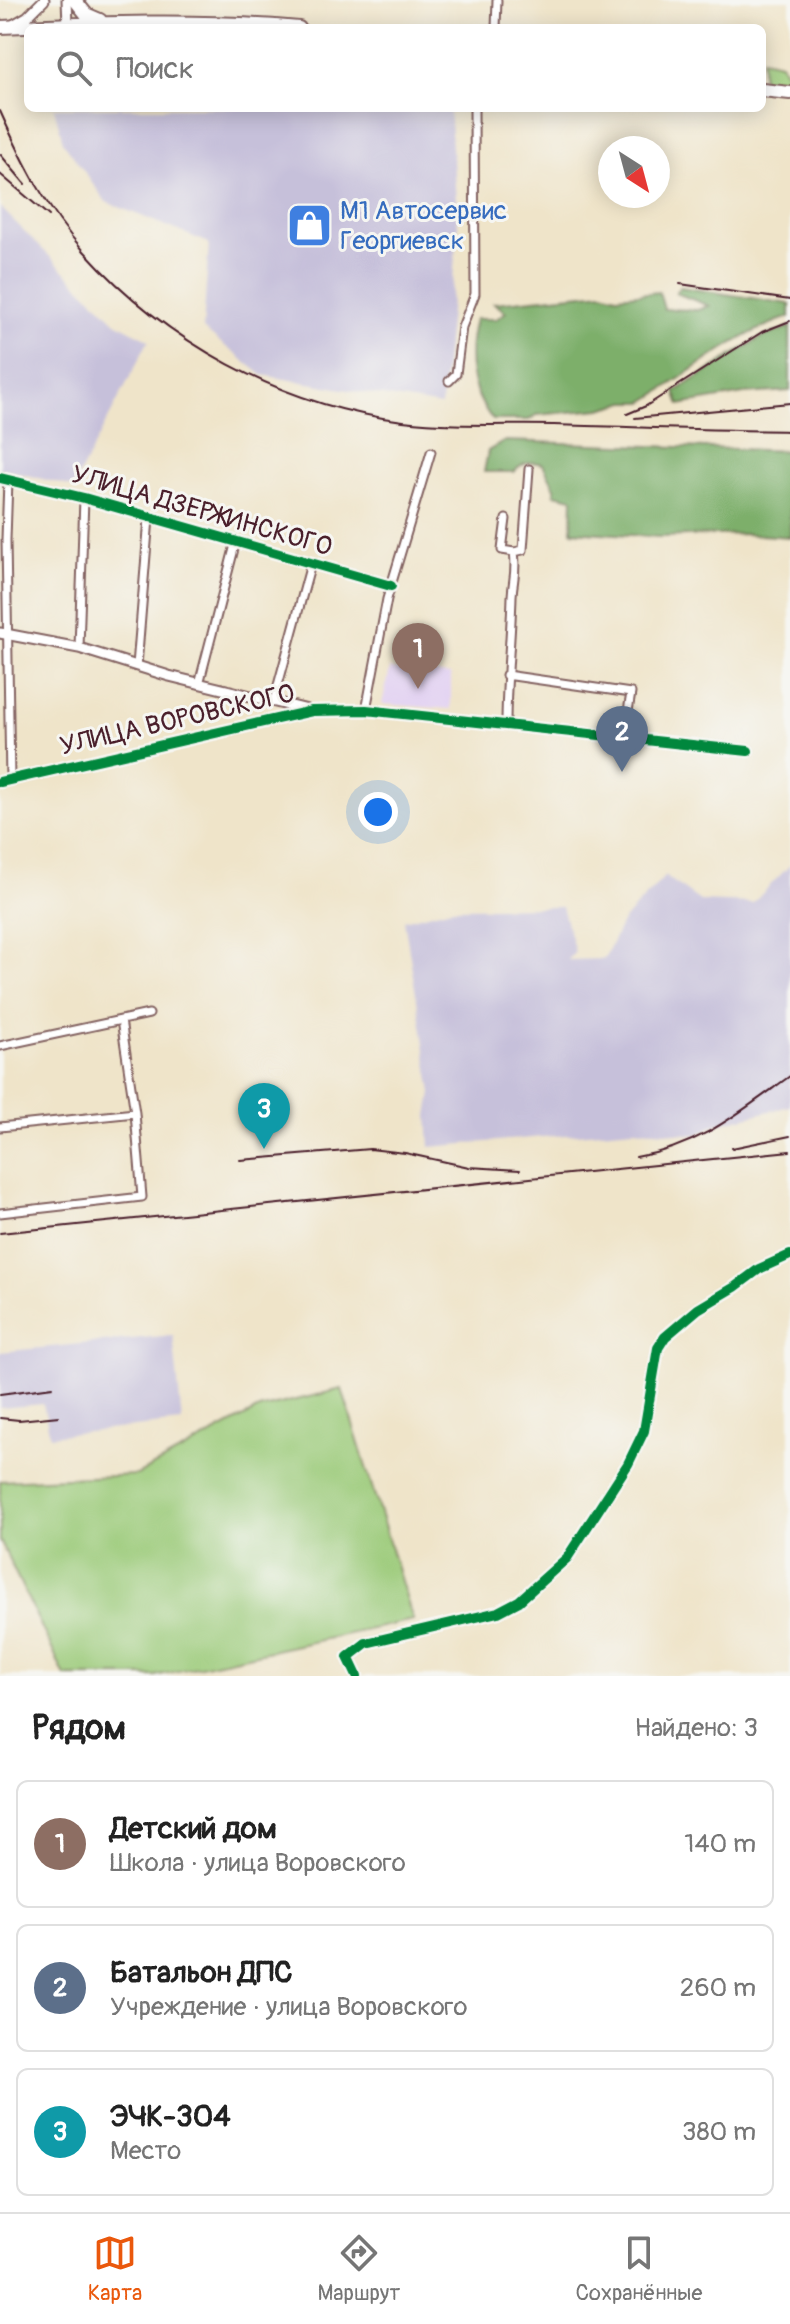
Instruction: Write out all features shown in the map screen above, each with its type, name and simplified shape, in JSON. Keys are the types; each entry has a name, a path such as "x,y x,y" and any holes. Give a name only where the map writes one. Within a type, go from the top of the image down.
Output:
{"main road":[{"path":"75,0 86,14 111,22"},
{"path":"68,24 243,24"},
{"path":"766,90 790,93"}],"street":[{"path":"5,27 27,17 44,0"},
{"path":"67,0 68,24"},
{"path":"496,24 497,0"},
{"path":"449,381 456,374 462,327 475,294 474,112"},
{"path":"366,710 391,586 431,452"},
{"path":"506,519 502,550 523,550 529,469"},
{"path":"4,479 5,781"},
{"name":"УЛИЦА ДЗЕРЖИНСКОГО","path":"4,479 84,498 391,586"},
{"path":"79,648 84,498"},
{"path":"137,666 149,518"},
{"path":"199,684 236,541"},
{"path":"506,724 506,675 513,585 517,571 514,552"},
{"path":"274,700 311,564"},
{"path":"4,633 79,648 199,684 312,711"},
{"path":"506,675 631,693 624,736"},
{"name":"УЛИЦА ВОРОВСКОГО","path":"5,781 312,711 366,710 748,751"},
{"path":"0,1046 149,1014"},
{"path":"0,1213 142,1197 135,1113 121,1020"},
{"path":"0,1127 135,1113"},
{"path":"357,1676 348,1657 366,1643 498,1612 542,1583 567,1558 628,1464 644,1431 658,1348 665,1337 698,1309 759,1269 790,1255"}],"shaded area":[{"path":"55,112 449,112 458,226 441,406 262,375 203,329 209,243 106,202 63,142"},
{"path":"0,207 116,322 149,340 73,487 0,468"},
{"path":"390,669 451,675 451,709 382,704"},
{"path":"790,865 790,1106 714,1125 697,1135 634,1129 430,1147 428,1115 432,1093 404,920 451,908 562,907 575,952 568,960 604,959 623,921 665,876 700,901 753,903"},
{"path":"173,1335 182,1422 50,1436 43,1404 0,1408 0,1352"}],"green space":[{"path":"766,60 780,63 790,84 766,81"},
{"path":"680,287 790,304 790,317 733,343 644,402 537,415 529,420 493,420 485,409 474,385 470,359 472,332 475,319 496,319 506,312 494,303 603,292 617,296 659,292 664,309 697,310 709,306 676,293"},
{"path":"790,327 790,391 744,394 680,405 675,392 760,338"},
{"path":"505,441 790,451 790,537 744,534 660,537 572,531 573,498 554,494 555,488 543,464 527,463 514,472 484,472 488,451"},
{"path":"342,1389 413,1620 155,1676 65,1676 0,1541 0,1481 137,1475 259,1409"}],"railway":[{"path":"0,111 26,166 58,219 116,284 189,341 270,384 357,413 422,423 790,431"},
{"path":"0,154 25,184"},
{"path":"0,174 49,216"},
{"path":"680,284 790,300"},
{"path":"627,414 646,406 762,332 790,321"},
{"path":"635,418 790,403"},
{"path":"636,1157 659,1152 699,1136 736,1115 790,1076"},
{"path":"732,1148 790,1136"},
{"path":"240,1160 370,1149 469,1167 520,1170"},
{"path":"0,1233 790,1151"},
{"path":"0,1394 53,1387"},
{"path":"0,1418 19,1420 59,1416"}],"cycle path":[{"path":"0,478 84,498 391,586"},
{"path":"0,782 312,711 366,710 748,751"},
{"path":"357,1676 348,1657 366,1643 498,1612 519,1601 567,1558 628,1464 644,1431 658,1348 665,1337 698,1309 759,1269 790,1255"}],"place":[{"name":"М1 Автосервис Георгиевск","path":"309,225"},
{"name":"Детский дом","path":"418,689"},
{"name":"Батальон ДПС","path":"622,772"},
{"name":"ЭЧК-304","path":"264,1149"}]}
